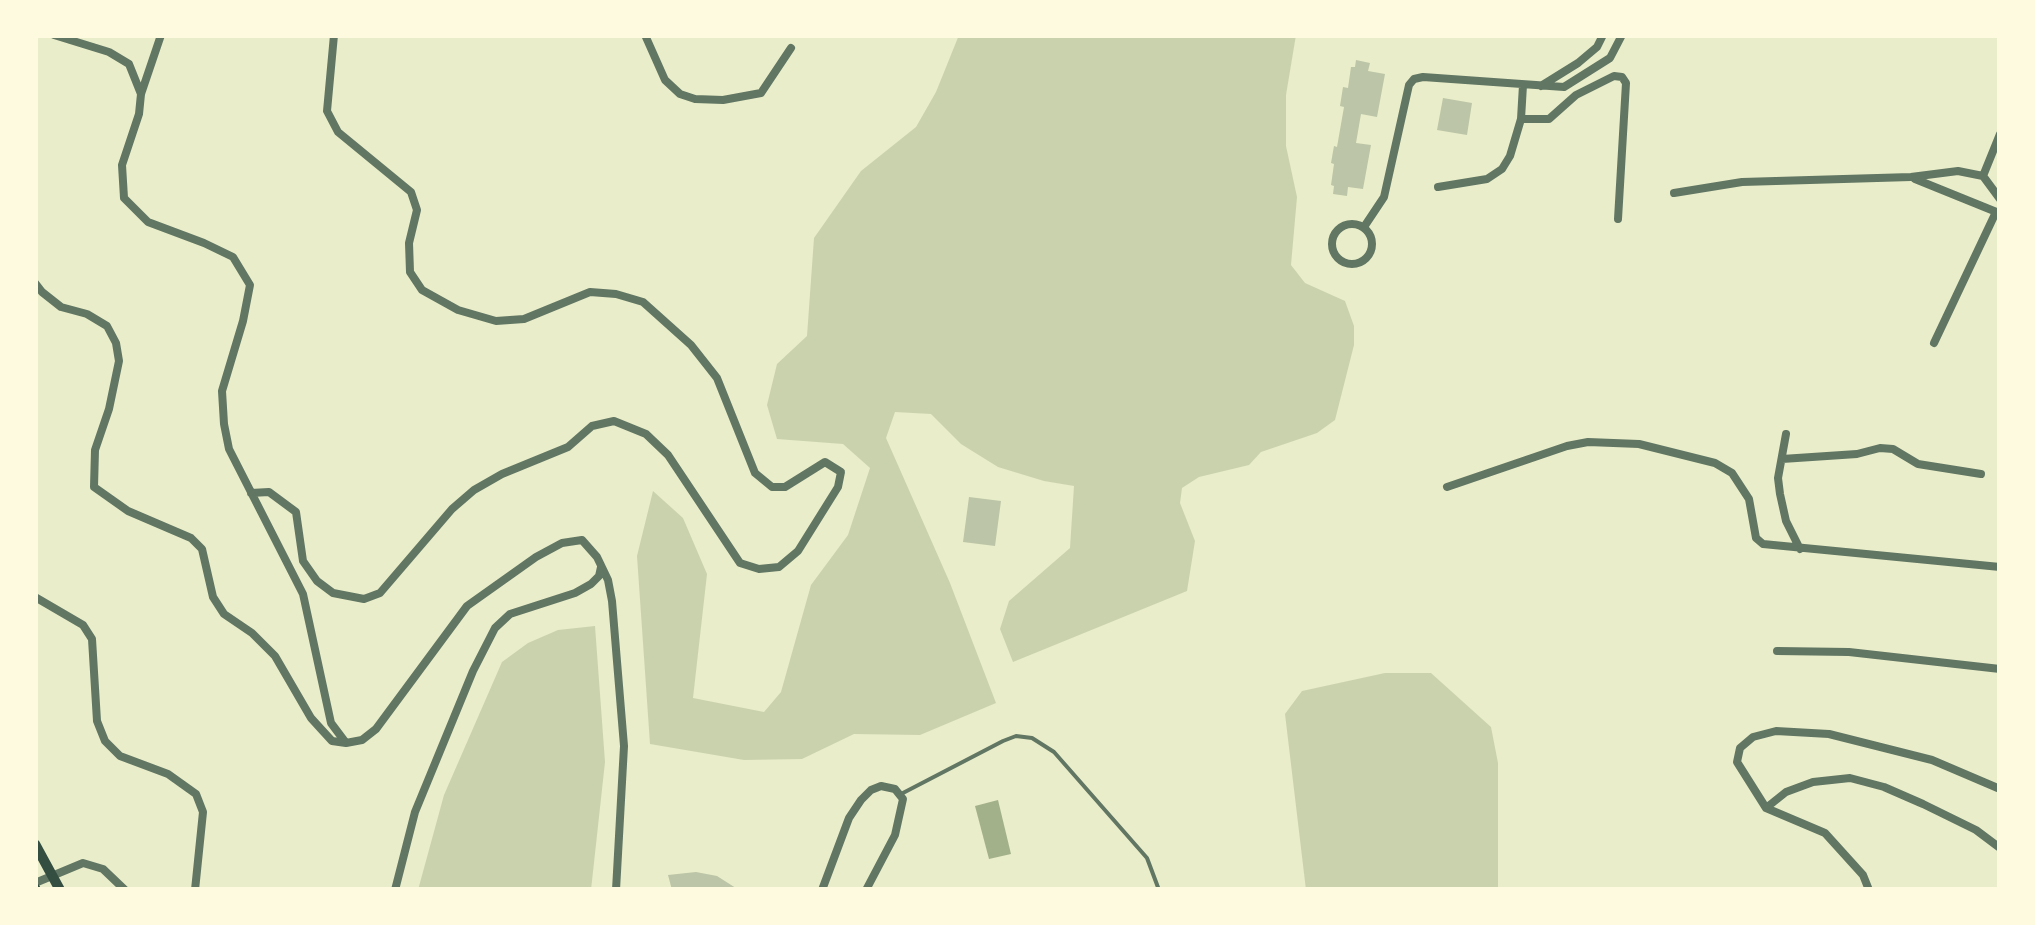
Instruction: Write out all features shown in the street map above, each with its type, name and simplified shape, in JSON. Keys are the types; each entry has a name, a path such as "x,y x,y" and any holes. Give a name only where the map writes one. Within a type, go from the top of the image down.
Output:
{"main road":[{"path":"35,844 60,890"}],"street":[{"path":"54,35 109,52 129,64 140,94"},
{"path":"161,35 140,94 139,114 122,165 124,198 148,222 233,257 250,284 222,391 229,448 303,594 331,723 346,743"},
{"path":"250,492 269,492 296,512 304,561 317,581 333,592 364,599 380,592 474,490 568,447 592,426 614,421 646,434 668,454 740,563 759,569 778,567 798,552 838,487 840,472 825,462 785,488 772,487 755,474 717,378 692,345 643,302 590,292 524,319 496,320 458,310 422,290 410,272 409,242 417,210 411,192 338,132 327,111 334,35"},
{"path":"645,35 665,80 680,94 695,99 723,100 760,93 790,48"},
{"path":"1541,86 1597,46 1603,35"},
{"path":"1364,227 1384,197 1409,85 1414,79 1564,87 1610,58 1622,35"},
{"path":"1597,46 1610,58"},
{"path":"1521,118 1549,119 1576,95 1614,76 1622,77 1626,83 1618,219"},
{"path":"1438,187 1486,179 1502,168 1521,118 1523,85"},
{"path":"1984,176 2000,134"},
{"path":"1674,193 1742,182 1958,172 1984,176 2000,200"},
{"path":"1911,177 1998,212 1934,343"},
{"path":"1344,225 1364,227 1372,238 1371,252 1361,262 1341,260 1333,248 1334,235 1344,225"},
{"path":"35,283 61,306 87,314 107,326 116,342 119,361 95,450 94,487 128,511 191,538 202,549 213,596 224,614 252,632 275,656 311,718 332,740 362,740 376,729 467,606 512,572 574,539 582,540 590,548 601,567 612,602 624,746 616,890"},
{"path":"1786,434 1778,478 1782,508 1800,549"},
{"path":"1446,487 1588,442 1638,444 1715,463 1732,473 1749,499 1756,538 1763,544 2000,567"},
{"path":"1782,459 1856,454 1880,448 1893,449 1918,464 1981,474"},
{"path":"395,890 416,812 473,671 496,628 510,614 576,593 599,576 601,567"},
{"path":"35,598 83,625 92,639 97,721 105,741 120,756 168,774 196,794 204,812 195,890"},
{"path":"1776,652 1849,652 2000,669"},
{"path":"1869,890 1864,875 1825,832 1766,808 1737,762 1740,748 1753,737 1776,731 1829,734 1890,747 2000,789"},
{"path":"1766,808 1786,792 1813,782 1850,778 1923,804 1976,830 2000,848"},
{"path":"822,890 849,818 860,800 882,786 895,789 903,799 895,835 866,890"},
{"path":"35,887 51,874 83,863 111,874 125,890"}],"lane":[{"path":"901,794 1004,741 1016,736 1032,738 1054,752 1147,858 1154,868 1159,890"}],"shaded area":[{"path":"959,35 1296,35 1286,95 1286,146 1297,197 1291,265 1305,283 1345,301 1354,326 1354,345 1335,420 1317,433 1261,452 1249,465 1199,477 1182,488 1180,503 1195,541 1187,591 1013,662 1000,629 1009,601 1070,548 1074,486 998,467 961,444 931,414 895,412 886,438 950,583 996,703 920,735 854,734 802,759 744,760 650,744 637,556 653,491 683,518 707,574 693,698 764,712 781,692 811,585 848,535 870,468 843,444 777,439 767,405 777,364 807,336 814,238 861,171 916,127 936,92"},
{"path":"595,626 605,762 591,890 418,890 444,795 502,662 528,643 558,630"},
{"path":"1385,673 1431,673 1491,727 1498,763 1498,890 1306,890 1285,714 1302,691"},
{"path":"998,800 1011,854 989,859 975,806"}],"building":[{"path":"1356,60 1370,63 1368,71 1385,74 1377,117 1361,114 1356,143 1371,145 1363,189 1348,187 1347,196 1333,194 1331,163 1344,107 1340,106 1343,87 1348,88"},
{"path":"1443,98 1472,103 1467,135 1437,130"},
{"path":"969,497 1001,501 995,546 963,542"},
{"path":"696,872 717,876 739,890 672,890 668,875"}]}
